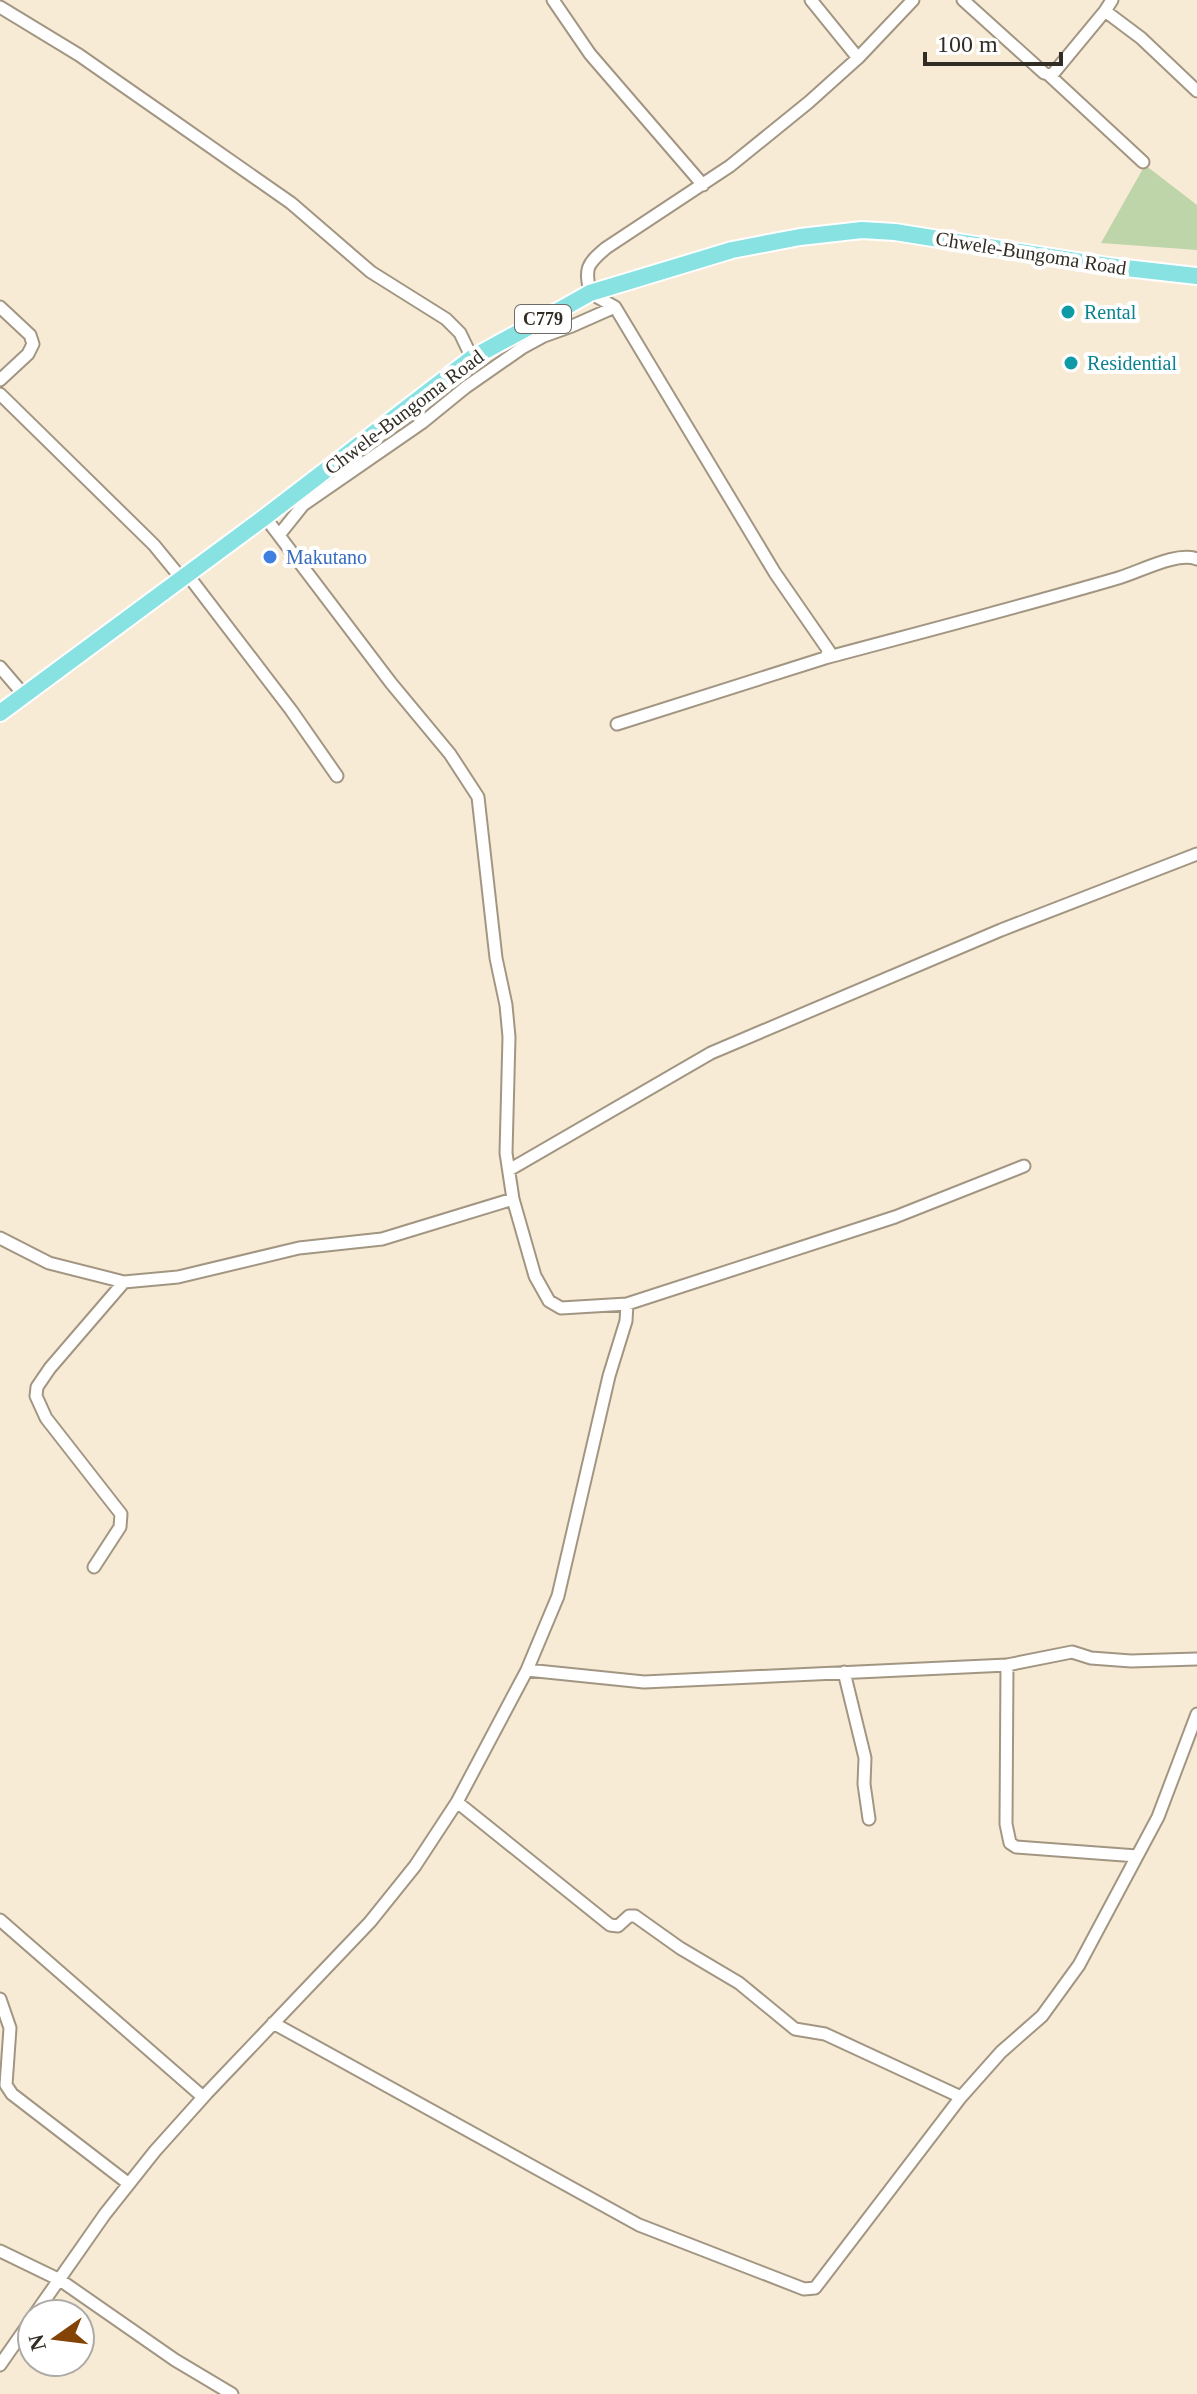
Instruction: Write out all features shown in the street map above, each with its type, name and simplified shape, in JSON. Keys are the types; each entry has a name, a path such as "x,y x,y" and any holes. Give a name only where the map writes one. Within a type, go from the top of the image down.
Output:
{"main road":[{"name":"Chwele-Bungoma Road","path":"0,713 265,517 472,358 590,293 732,250 800,237 862,230 895,232 1108,266 1197,276"}],"street":[{"path":"553,0 590,54 703,185"},
{"path":"811,0 858,58"},
{"path":"825,658 829,651 775,573 615,307 590,293 586,274 589,262 606,248 703,185 809,102 858,58 913,0"},
{"path":"963,0 1143,162"},
{"path":"1049,75 1057,72 1108,6 1197,91"},
{"path":"0,7 79,55 291,203 371,272 446,319 460,333 472,358"},
{"path":"1197,276 1197,287"},
{"path":"0,307 30,335 33,344 28,354 0,380"},
{"path":"279,535 303,505 359,468 522,348 615,307"},
{"path":"0,394 184,576 291,710 337,776"},
{"path":"348,453 359,468"},
{"path":"265,517 391,683 450,754 478,797 496,958 509,1037 506,1153 513,1199 535,1276 549,1301 561,1308 627,1304 895,1217 1024,1166"},
{"path":"617,724 825,658 1134,574 1173,558 1189,556 1197,559"},
{"path":"0,667 24,695"},
{"path":"509,1170 711,1053 1001,930 1197,854"},
{"path":"0,1238 49,1263 124,1282 178,1277 299,1248 382,1239 513,1199"},
{"path":"94,1567 120,1527 121,1514 46,1418 36,1396 37,1387 50,1368 124,1282"},
{"path":"47,2298 129,2184 203,2097 370,1922 415,1866 457,1802 549,1622 569,1555 609,1376 626,1321 627,1304"},
{"path":"527,1670 644,1682 1007,1665 1072,1652 1091,1658 1131,1661 1197,1659"},
{"path":"1007,1665 1006,1824 1010,1843 1016,1847 1137,1856"},
{"path":"844,1672 865,1758 864,1784 869,1819"},
{"path":"273,2023 639,2225 811,2290 961,2097 1001,2052 1051,2006 1079,1965 1158,1817 1197,1714"},
{"path":"457,1802 538,1864 602,1920 618,1926 629,1916 635,1916 680,1948 739,1983 795,2029 825,2034 961,2097"},
{"path":"0,1920 203,2097"},
{"path":"0,1999 10,2028 6,2085 12,2094 129,2184"},
{"path":"0,2251 60,2280 175,2360 232,2394"},
{"path":"0,2365 16,2342"}],"green space":[{"path":"1145,165 1197,205 1197,250 1101,243"}],"place":[{"name":"Rental","path":"1068,312"},
{"name":"Residential","path":"1071,363"},
{"name":"Makutano","path":"270,557"}]}
